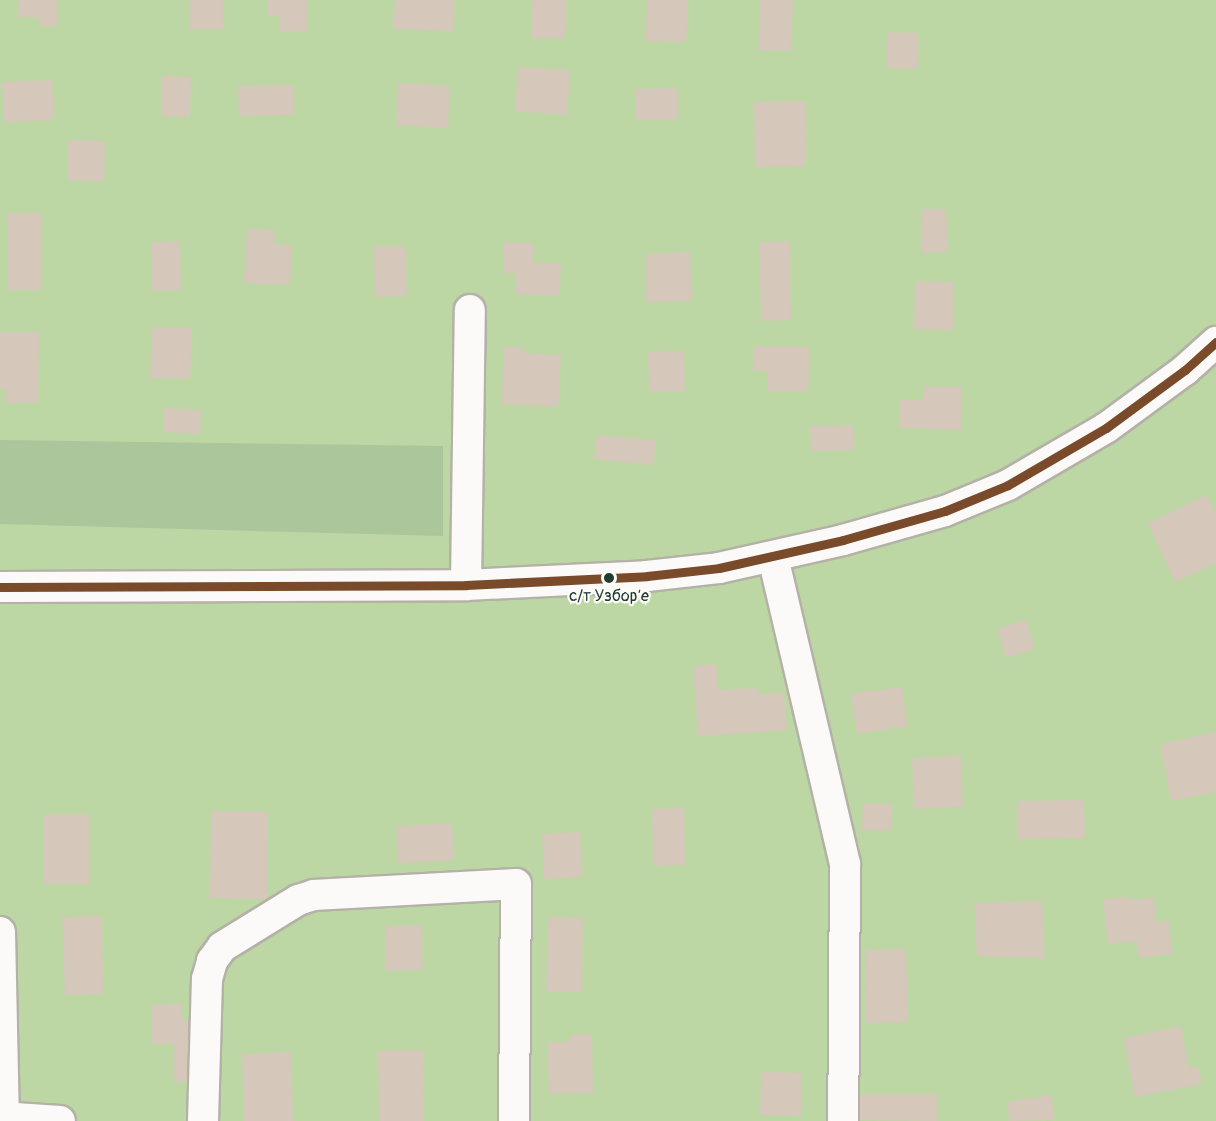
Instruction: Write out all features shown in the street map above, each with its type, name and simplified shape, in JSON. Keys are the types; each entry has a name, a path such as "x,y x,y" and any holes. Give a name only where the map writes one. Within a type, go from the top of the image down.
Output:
{"street":[{"path":"465,585 470,310"},
{"path":"0,587 465,585 647,576 719,568 773,557 945,511 1008,484 1106,428 1185,370 1216,342"},
{"path":"773,557 845,864 843,1121"},
{"path":"203,1121 207,979 212,961 222,947 298,900 314,895 516,884 514,1121"},
{"path":"0,932 3,1118 60,1121"}],"green space":[{"path":"0,0 1216,0 1216,1121 0,1121"},
{"path":"0,440 443,446 443,536 0,524"}],"building":[{"path":"19,0 58,0 58,26 40,26 40,18 18,17"},
{"path":"190,0 223,0 223,29 190,29"},
{"path":"268,0 307,0 307,31 280,31 280,16 268,16"},
{"path":"395,0 454,0 453,31 393,29"},
{"path":"532,0 566,0 565,38 531,38"},
{"path":"647,0 688,0 686,42 645,41"},
{"path":"760,0 793,0 791,51 758,50"},
{"path":"887,32 918,33 917,69 886,68"},
{"path":"518,67 570,70 567,115 515,111"},
{"path":"162,76 191,77 190,117 162,116"},
{"path":"52,80 54,120 4,122 2,82"},
{"path":"398,83 450,86 448,128 396,125"},
{"path":"293,85 293,115 239,116 238,86"},
{"path":"677,88 677,120 636,120 636,89"},
{"path":"805,101 806,166 755,167 754,102"},
{"path":"68,140 105,141 104,182 67,180"},
{"path":"921,209 946,209 948,252 922,253"},
{"path":"7,213 41,213 41,290 7,290"},
{"path":"247,229 275,230 274,244 292,245 290,285 244,283"},
{"path":"180,241 181,290 152,291 151,242"},
{"path":"789,241 791,320 761,321 759,242"},
{"path":"504,242 534,243 533,262 561,263 559,296 515,294 515,273 503,273"},
{"path":"373,246 405,246 407,296 375,297"},
{"path":"690,252 692,301 646,302 645,254"},
{"path":"915,281 954,282 953,330 914,329"},
{"path":"152,327 192,328 190,379 150,378"},
{"path":"0,332 39,332 38,403 5,403 5,388 0,388"},
{"path":"504,346 523,348 523,353 561,355 558,407 501,404"},
{"path":"754,346 810,347 808,391 768,391 768,371 753,371"},
{"path":"648,351 684,351 685,391 649,392"},
{"path":"924,386 962,387 961,430 899,428 900,400 924,400"},
{"path":"164,408 201,410 200,434 163,432"},
{"path":"853,425 854,450 811,451 810,426"},
{"path":"597,435 656,440 653,465 594,459"},
{"path":"1207,495 1216,515 1216,563 1175,582 1148,523"},
{"path":"1026,620 1035,649 1006,658 997,629"},
{"path":"716,664 718,690 757,688 757,694 784,693 787,730 698,736 693,666"},
{"path":"902,687 908,726 857,734 851,694"},
{"path":"1216,732 1216,792 1171,801 1160,744"},
{"path":"961,756 963,807 914,809 912,758"},
{"path":"1084,800 1085,838 1018,839 1018,801"},
{"path":"863,803 892,804 891,830 862,830"},
{"path":"684,808 685,865 653,866 652,809"},
{"path":"211,811 268,812 267,899 210,898"},
{"path":"44,814 89,814 89,884 44,884"},
{"path":"452,823 454,860 398,863 396,826"},
{"path":"580,832 582,877 544,879 542,834"},
{"path":"1128,897 1129,900 1154,897 1156,922 1169,921 1172,954 1139,958 1137,941 1108,944 1103,899"},
{"path":"1042,901 1045,958 977,956 974,903"},
{"path":"102,916 103,994 65,995 62,917"},
{"path":"548,917 583,918 581,992 546,991"},
{"path":"421,925 423,970 386,971 385,926"},
{"path":"906,949 908,1022 866,1023 865,950"},
{"path":"181,1004 181,1019 198,1019 199,1081 174,1082 173,1044 151,1044 151,1005"},
{"path":"1181,1026 1189,1068 1198,1066 1202,1084 1135,1097 1124,1038"},
{"path":"592,1034 593,1093 549,1094 547,1042 570,1042 570,1035"},
{"path":"423,1050 424,1121 379,1121 378,1051"},
{"path":"291,1052 293,1121 244,1121 242,1054"},
{"path":"761,1072 802,1073 801,1116 760,1115"},
{"path":"855,1094 938,1094 938,1121 855,1120"},
{"path":"1051,1095 1055,1120 1010,1121 1006,1102"}],"transit line":[{"path":"0,587 466,585 647,576 719,568 843,540 945,511 1008,485 1106,428 1185,370 1216,342"}],"place":[{"name":"с/т Узборʼе","path":"609,578"}]}
